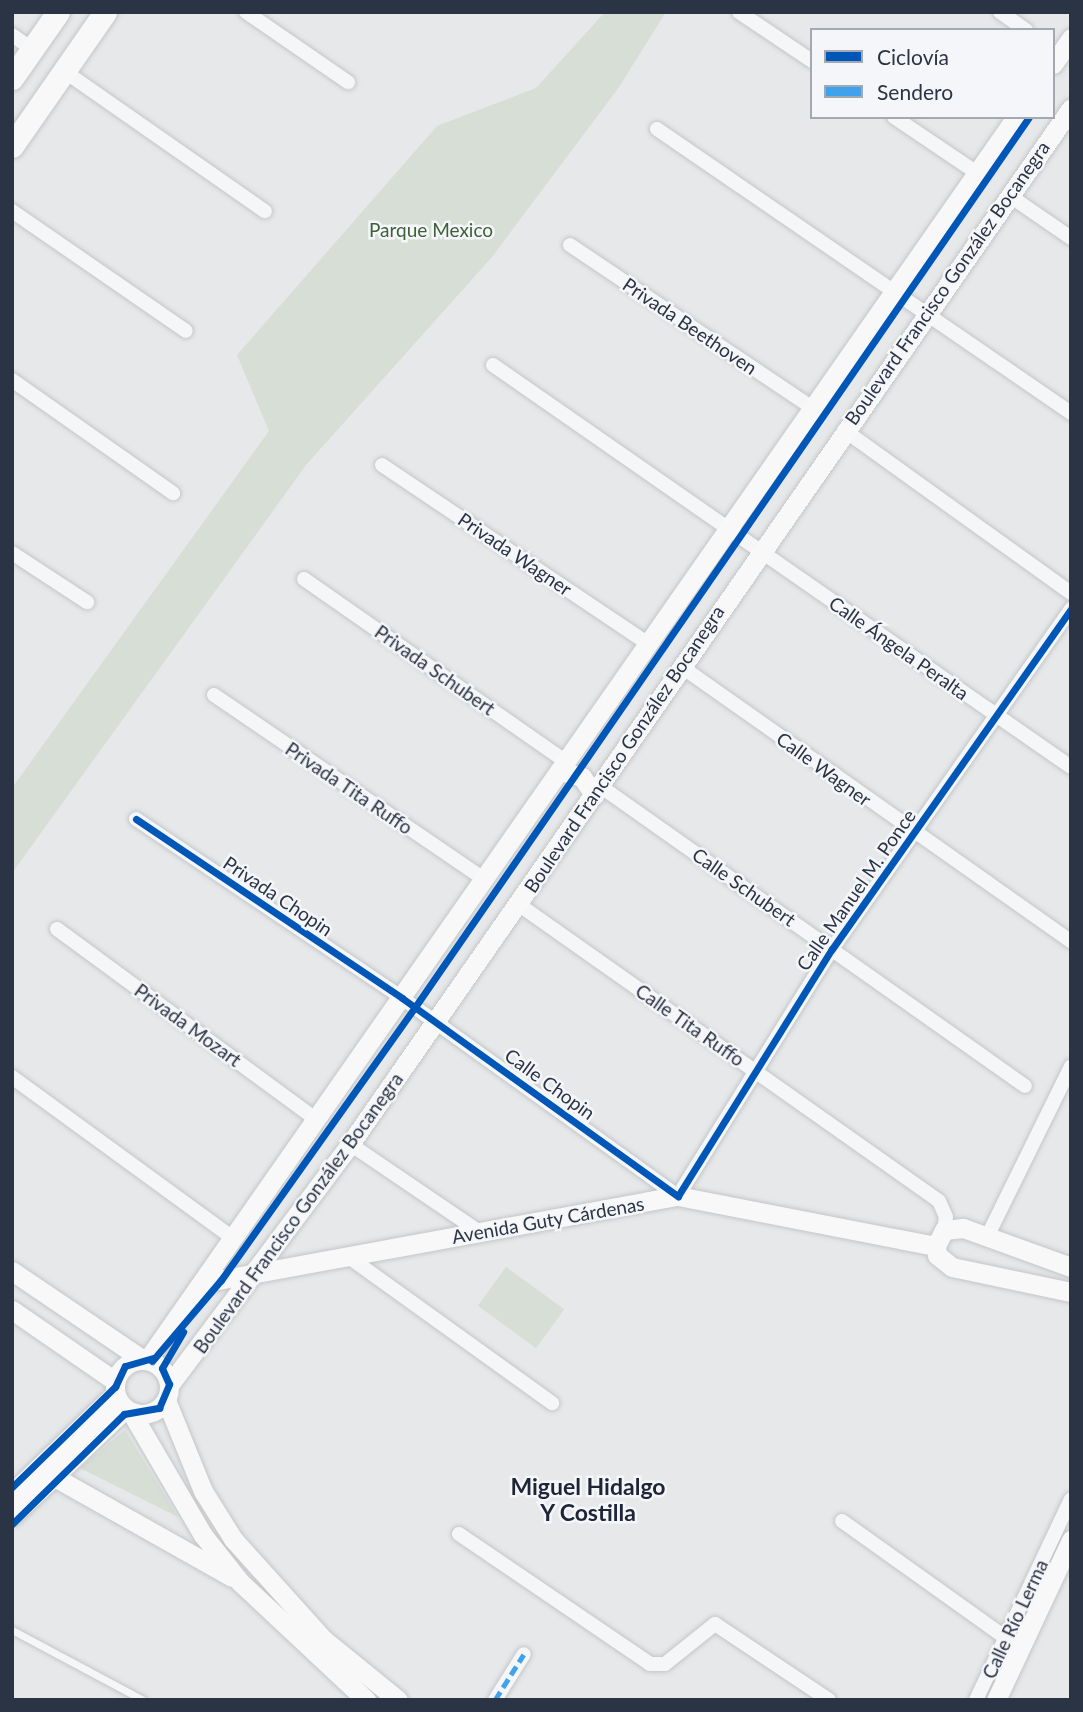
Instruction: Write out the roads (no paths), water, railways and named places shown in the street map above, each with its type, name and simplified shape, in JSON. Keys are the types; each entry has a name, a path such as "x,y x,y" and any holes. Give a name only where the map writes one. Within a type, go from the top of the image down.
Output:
{"main road":[{"path":"12,78 58,12"},
{"path":"12,146 105,12"},
{"name":"Boulevard Francisco González Bocanegra","path":"168,1392 257,1273 436,1022 682,667 759,551 1071,108"},
{"name":"Boulevard Francisco González Bocanegra","path":"145,1359 318,1121 811,407 1015,119"},
{"path":"563,766 597,790"},
{"name":"Avenida Guty Cárdenas","path":"202,1283 678,1196 940,1238 963,1228 1071,1267"},
{"path":"940,1238 937,1255 952,1267 1071,1292"},
{"path":"12,1271 162,1368 198,1481 233,1539 324,1640 398,1700"},
{"path":"12,1311 122,1399 151,1413 168,1392"},
{"path":"14,1507 56,1478 122,1399 125,1366 145,1359"},
{"path":"14,1507 122,1399"},
{"path":"122,1399 203,1535 240,1582 366,1700"},
{"path":"56,1478 240,1582"},
{"name":"Calle Río Lerma","path":"1002,1698 1013,1643 1071,1540"}],"street":[{"path":"246,12 348,82"},
{"path":"739,12 810,60"},
{"path":"1000,12 1023,28"},
{"path":"12,35 32,49"},
{"path":"64,71 265,211"},
{"path":"897,119 976,173"},
{"path":"657,129 1071,413"},
{"path":"1010,196 1071,238"},
{"path":"12,211 186,331"},
{"name":"Privada Beethoven","path":"570,245 811,407"},
{"name":"Calle Ángela Peralta","path":"493,365 1071,768"},
{"path":"12,380 173,493"},
{"path":"844,430 1071,593"},
{"name":"Privada Wagner","path":"382,465 647,643"},
{"path":"12,553 87,602"},
{"name":"Privada Schubert","path":"304,579 563,766"},
{"name":"Calle Manuel M. Ponce","path":"678,1196 754,1070 832,949 1071,609"},
{"name":"Calle Wagner","path":"682,667 1071,942"},
{"name":"Privada Tita Ruffo","path":"214,695 485,880"},
{"name":"Calle Schubert","path":"597,790 832,949 1025,1086"},
{"name":"Privada Chopin","path":"136,820 402,998"},
{"name":"Calle Tita Ruffo","path":"518,904 939,1201 946,1217 940,1238"},
{"name":"Privada Mozart","path":"57,929 318,1121"},
{"name":"Calle Chopin","path":"402,998 678,1196"},
{"path":"988,1235 1071,1066"},
{"path":"12,1077 234,1239"},
{"path":"350,1144 481,1233"},
{"path":"346,1255 552,1403"},
{"name":"Calle Río Lerma","path":"976,1700 1013,1643 1071,1499"},
{"path":"842,1521 1013,1643"},
{"path":"459,1534 656,1666 715,1624 829,1700"},
{"path":"495,1700 524,1654"}],"lane":[{"path":"12,1630 144,1700"}],"district":[{"name":"Miguel Hidalgo Y Costilla","path":"588,1499"}],"park label":[{"name":"Parque Mexico","path":"431,230"}]}
